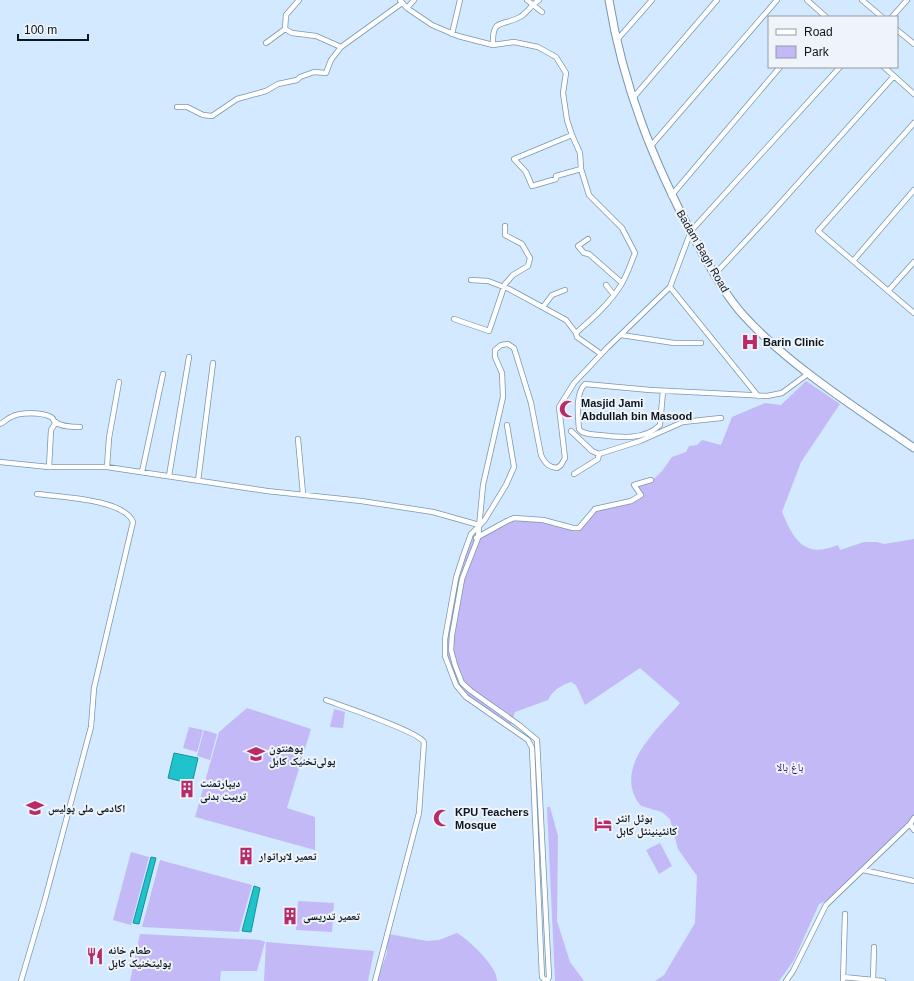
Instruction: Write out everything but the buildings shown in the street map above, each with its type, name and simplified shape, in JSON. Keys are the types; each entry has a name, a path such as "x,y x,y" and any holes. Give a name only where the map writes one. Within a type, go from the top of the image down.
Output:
{"main road":[{"name":"Badam Bagh Road","path":"609,0 616,41 633,98 650,147 671,196 714,275 743,315 777,348 809,373 914,448"}],"street":[{"path":"266,43 285,28 286,15 299,0"},
{"path":"407,8 414,0"},
{"path":"452,34 460,0"},
{"path":"527,0 542,12"},
{"path":"493,45 493,32 499,23 522,16 532,4 539,0"},
{"path":"616,41 652,0"},
{"path":"633,98 717,0"},
{"path":"650,147 777,0"},
{"path":"807,0 824,16"},
{"path":"862,0 881,16"},
{"path":"893,16 907,0"},
{"path":"177,107 187,107 204,115 212,116 238,99 261,93 278,84 297,80 300,77 314,72 326,72 331,60 341,47 401,1 407,8 432,25 452,34 493,45 514,42 538,47 556,57 566,73 563,93 567,120 580,153 582,169 589,196 622,228 635,253 622,283 614,295 597,315 576,332"},
{"path":"285,28 292,33 316,36 341,47"},
{"path":"898,31 914,44"},
{"path":"671,196 779,68"},
{"path":"507,425 514,466 506,485 484,521 479,525 469,539 456,578 445,638 445,656 456,685 466,697 528,740 532,748 542,977 546,981 549,977 537,740 519,725 470,692 462,682 451,650 462,579 478,538 479,525 487,463 503,398 502,373 495,357 495,350 501,345 508,344 514,348 531,403 541,455 544,462 550,467 557,468 561,465 565,458 559,413 561,402 574,383 601,354 670,288 691,231 839,68"},
{"path":"885,68 914,94"},
{"path":"714,275 894,76"},
{"path":"914,123 818,231 914,313"},
{"path":"572,135 514,160 526,172 532,186 556,179 556,176 582,169"},
{"path":"853,261 914,190"},
{"path":"454,319 488,331 504,288 513,275 528,266 530,258 522,244 505,235 505,226"},
{"path":"588,239 578,246 582,252 589,254 622,283"},
{"path":"888,291 914,262"},
{"path":"471,280 488,281 543,307 566,320 576,332 577,337 601,354"},
{"path":"606,284 614,295"},
{"path":"670,288 758,396"},
{"path":"543,307 550,296 565,290"},
{"path":"621,335 674,343 701,343"},
{"path":"169,476 189,357"},
{"path":"198,481 213,364"},
{"path":"663,391 660,425 647,434 633,437 589,434 582,432 579,429 578,402 585,384 663,391 758,396 782,393 809,373"},
{"path":"142,472 163,374"},
{"path":"107,467 109,438 119,382"},
{"path":"0,424 6,422 11,417 26,414 42,414 52,418 64,426 80,427"},
{"path":"571,431 592,451 599,454 640,441 683,422 721,418"},
{"path":"49,467 51,430 56,422"},
{"path":"298,440 303,494"},
{"path":"574,474 598,459 599,454"},
{"path":"0,462 49,467 107,467 267,491 303,494 433,512 479,525"},
{"path":"469,539 478,538 507,520 514,518 543,520 573,528 579,528 595,509 631,501 641,495 634,485 651,480"},
{"path":"21,981 48,891 91,727 94,688 133,522 131,516 126,512 97,502 37,494"},
{"path":"326,700 421,738 424,742 419,813 375,981"},
{"path":"516,731 519,725"},
{"path":"534,792 540,792"},
{"path":"786,981 793,971 826,905 910,824 914,818"},
{"path":"910,824 914,830"},
{"path":"863,870 914,881"},
{"path":"845,914 843,979 883,981"},
{"path":"873,980 874,947"}],"green space":[{"name":"باغ بالا","path":"806,381 840,404 801,462 782,512 791,531 802,544 817,550 838,545 840,550 864,542 877,542 884,544 914,539 914,816 826,901 819,904 794,960 779,981 655,981 664,975 695,923 697,876 678,849 670,819 662,812 641,806 633,792 631,778 634,764 641,751 660,725 680,703 640,668 585,705 576,685 571,682 564,685 554,691 548,700 515,712 510,727 466,697 456,685 445,656 456,578 469,539 479,536 506,521 522,518 577,529 595,509 619,504 640,495 634,485 655,478 672,457 686,452 689,446 697,445 702,440 721,445 732,417 765,403 781,405"},
{"path":"247,708 311,729 287,808 315,817 315,850 195,817 219,732"},
{"path":"334,709 345,712 343,728 330,727"},
{"path":"189,727 203,730 197,752 183,748"},
{"path":"204,730 217,734 210,760 197,756"},
{"path":"547,807 550,807 558,836 557,921 570,962 584,981 555,981"},
{"path":"660,843 672,866 659,874 646,850"},
{"path":"131,852 149,857 131,925 113,920"},
{"path":"160,860 252,885 239,932 142,927"},
{"path":"298,901 334,903 332,932 296,930"},
{"path":"457,933 482,954 493,969 497,981 377,981 387,953 387,938 389,934 427,941 439,940"},
{"path":"140,934 260,940 265,942 257,971 221,971 220,981 130,981"},
{"path":"266,942 374,951 368,981 264,981"}],"shaded area":[{"path":"174,753 198,758 192,784 168,778"},
{"path":"151,857 156,858 139,924 133,923"},
{"path":"254,886 260,888 251,932 242,931"}],"place":[{"name":"Barin Clinic","path":"750,342"},
{"name":"Masjid Jami Abdullah bin Masood","path":"568,409"},
{"name":"پوهنتون پولی‌تخنیک کابل","path":"256,754"},
{"name":"دیپارتمنت تربیت بدنی","path":"187,789"},
{"name":"اکادمی ملی پولیس","path":"35,808"},
{"name":"KPU Teachers Mosque","path":"442,818"},
{"name":"ہوٹل انٹر کانٹینینٹل کابل","path":"603,824"},
{"name":"تعمیر لابراتوار","path":"246,856"},
{"name":"تعمیر تدریسی","path":"290,916"},
{"name":"طعام خانه پولیتخنیک کابل","path":"95,956"}]}
